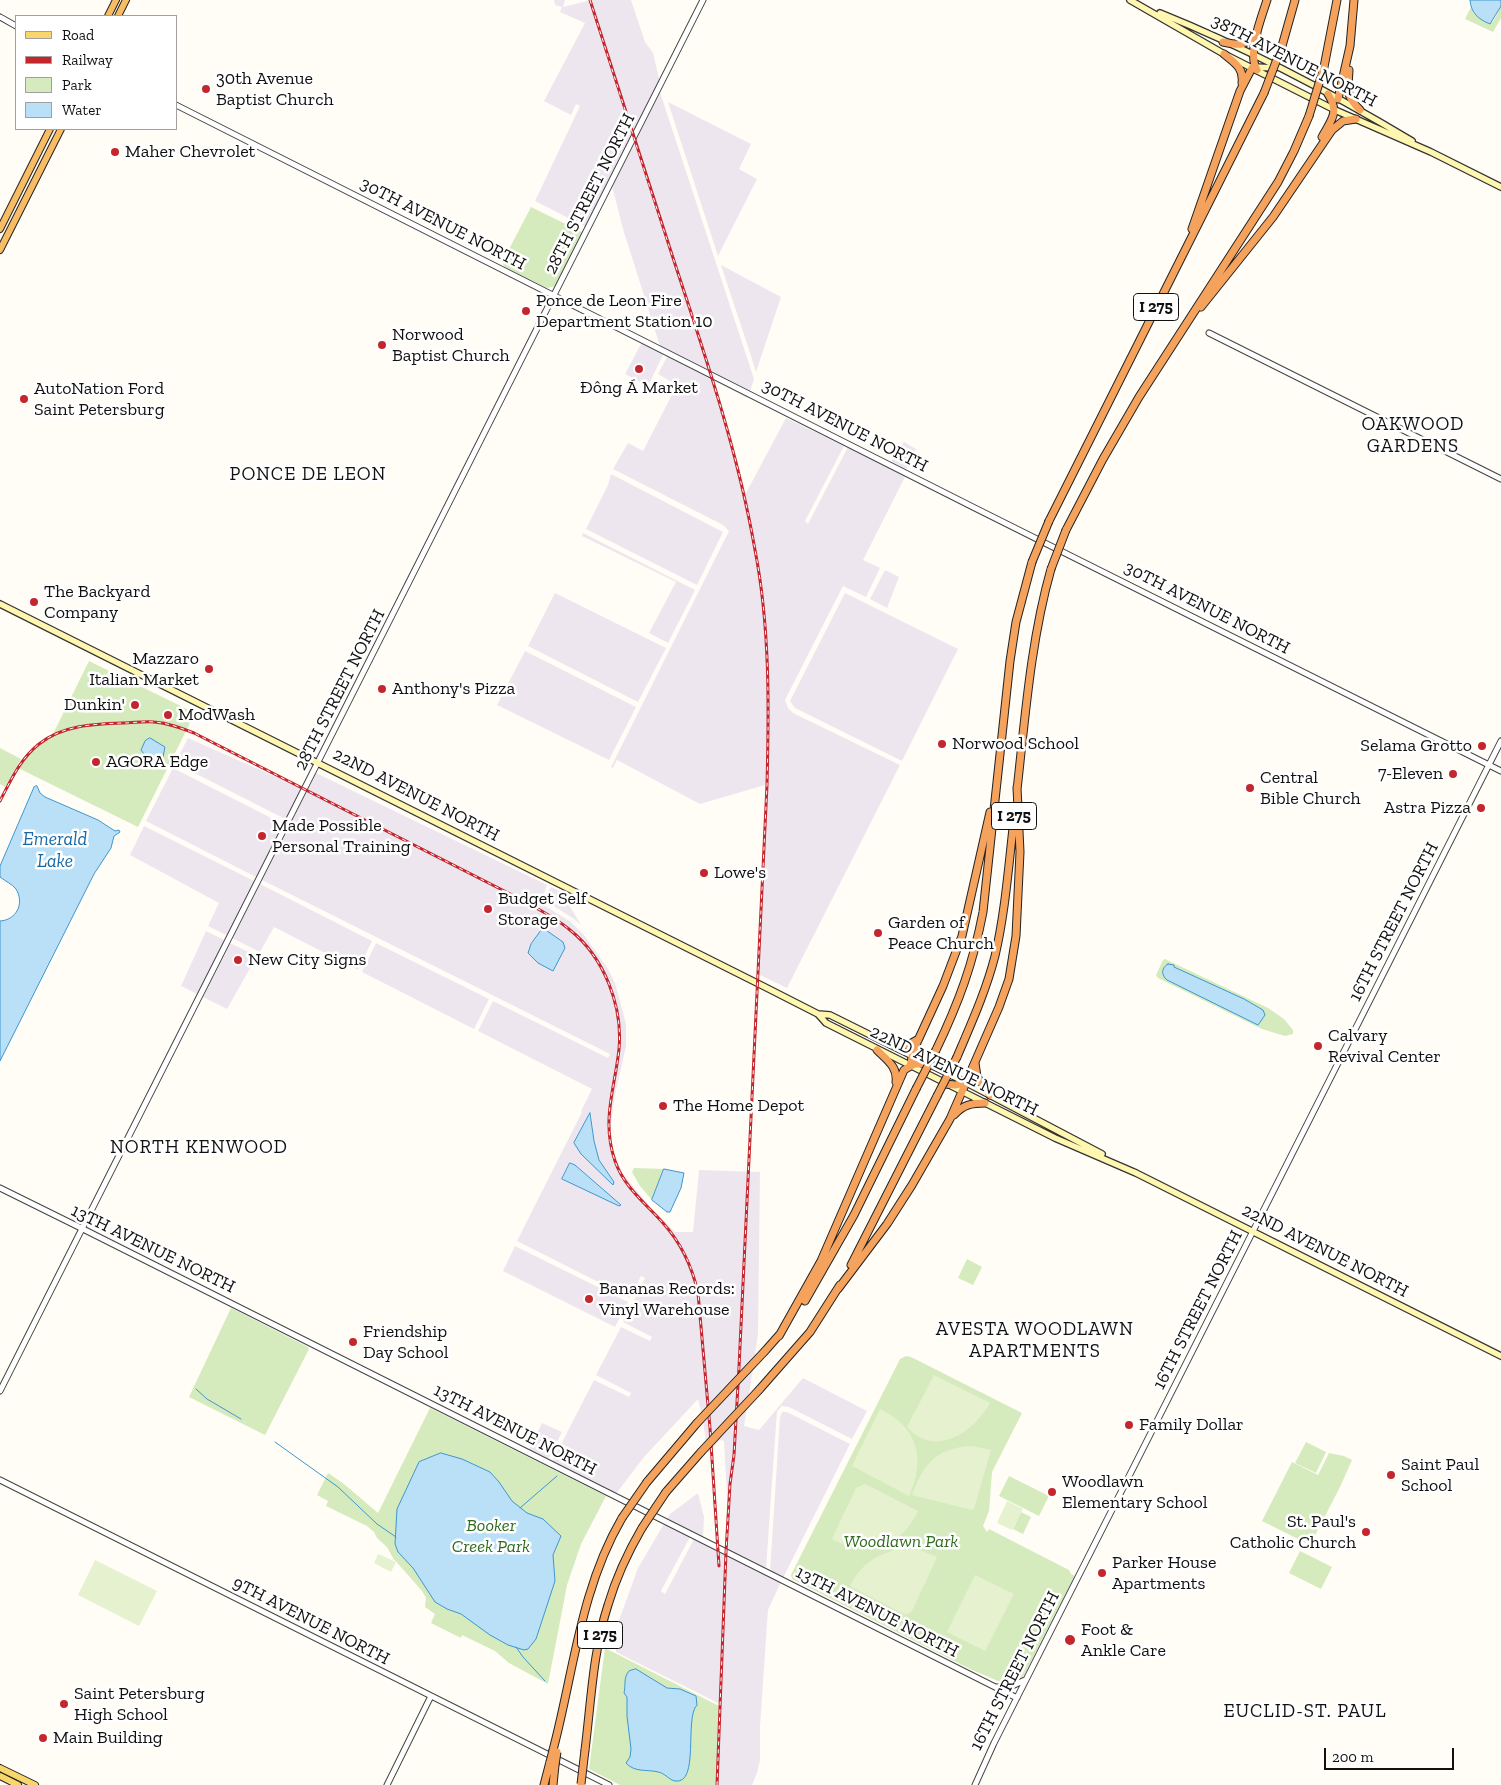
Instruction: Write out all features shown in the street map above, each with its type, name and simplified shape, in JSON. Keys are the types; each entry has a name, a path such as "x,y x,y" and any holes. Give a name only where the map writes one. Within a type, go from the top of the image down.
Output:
{"highway":[{"path":"108,15 116,0"},
{"path":"118,15 126,0"},
{"path":"1240,91 1255,68 1252,60 1267,0"},
{"name":"I 275","path":"553,1785 555,1751 574,1652 589,1594 606,1548 622,1518 646,1482 779,1336 804,1301 830,1259 954,1013 967,979 977,944 987,879 1016,622 1032,562 1049,521 1264,92 1282,46 1295,0"},
{"name":"I 275","path":"581,1785 598,1645 607,1606 626,1557 642,1528 666,1492 810,1332 838,1289 860,1249 957,1057 980,1001 994,957 1005,896 1036,640 1042,604 1051,569 1066,530 1122,424 1270,196 1294,152 1324,67 1337,0"},
{"path":"1354,0 1350,46 1349,95 1351,101 1360,110"},
{"path":"1223,42 1238,46 1246,44 1257,34"},
{"path":"1315,154 1335,110 1335,100 1344,77 1350,46"},
{"path":"1186,248 1240,91 1243,74 1238,66 1224,54"},
{"path":"1328,94 1335,100"},
{"path":"1177,337 1273,217 1337,124 1356,119"},
{"path":"0,229 50,130"},
{"path":"0,250 60,130"},
{"path":"838,1289 901,1204 950,1119 999,1007 1006,986 1016,936 1020,852 1017,787"},
{"path":"910,1066 918,1040 943,986 962,936 996,788"},
{"path":"890,1044 908,1044 918,1040"},
{"path":"877,1050 894,1067 897,1076 895,1089"},
{"path":"975,1062 977,1077 990,1095"},
{"path":"779,1336 821,1261 904,1070 919,1063 930,1064"},
{"path":"944,1084 956,1085 966,1082"},
{"path":"950,1119 962,1107 968,1104 985,1103"},
{"path":"544,1785 553,1764"}],"main road":[{"name":"38TH AVENUE NORTH","path":"1130,0 1253,56 1328,94"},
{"name":"38TH AVENUE NORTH","path":"1139,4 1224,54 1335,110 1431,152"},
{"path":"1255,68 1277,68"},
{"name":"38TH AVENUE NORTH","path":"1306,95 1335,100 1360,110 1431,152 1501,188"},
{"name":"22ND AVENUE NORTH","path":"0,604 818,1014 826,1023 944,1084 1055,1138 1136,1173"},
{"name":"22ND AVENUE NORTH","path":"818,1014 830,1015 966,1082 1136,1173 1501,1356"},
{"path":"0,1768 35,1785"},
{"path":"0,1776 18,1785"}],"street":[{"name":"28TH STREET NORTH","path":"0,1391 703,0"},
{"path":"0,17 15,25"},
{"name":"30TH AVENUE NORTH","path":"178,106 1501,771"},
{"path":"1209,333 1501,479"},
{"name":"16TH STREET NORTH","path":"975,1785 1027,1678 1501,741"},
{"name":"13TH AVENUE NORTH","path":"0,1188 1017,1698"},
{"name":"9TH AVENUE NORTH","path":"0,1480 609,1785"},
{"path":"994,1686 1012,1686 1019,1684 1027,1678"},
{"path":"387,1785 431,1696"}],"shaded area":[{"path":"554,0 565,0 563,7 591,0 631,0 645,42 653,53 660,82 586,227 535,201 580,106 576,104 571,115 544,101 585,23 560,12 562,7 555,5"},
{"path":"660,92 754,379 750,391 660,346 623,229 612,186"},
{"path":"668,102 751,144 739,169 757,179 718,256"},
{"path":"721,265 781,297 756,372 752,359"},
{"path":"642,342 664,353 648,386 625,374"},
{"path":"668,355 748,395 747,398 713,380 746,493 786,418 844,446 805,521 808,524 848,447 906,475 863,560 880,568 866,597 843,586 785,700 788,708 793,713 900,765 787,988 758,974 759,927 764,884 765,785 700,804 617,760 613,768 611,767 729,531 723,525 613,469 628,443 643,451 677,385 658,374"},
{"path":"904,442 916,449 906,470 891,462"},
{"path":"611,474 723,532 697,585 586,529 608,485"},
{"path":"583,533 695,590 668,643 649,633 676,582 582,536"},
{"path":"885,570 899,577 887,608 870,599"},
{"path":"555,593 666,648 638,702 528,646"},
{"path":"845,593 958,649 902,761 795,708 790,701"},
{"path":"525,651 636,707 609,760 497,705"},
{"path":"188,738 303,789 287,820 175,763"},
{"path":"173,768 285,825 258,878 146,821"},
{"path":"316,773 547,885 542,899 545,906 571,922 585,936 608,969 615,983 626,1024 626,1046 615,1095 610,1130 612,1146 622,1173 652,1209 675,1232 693,1232 699,1170 760,1172 758,1334 754,1361 702,1416 698,1399 644,1457 616,1494 552,1462 594,1380 629,1397 631,1393 596,1375 621,1327 650,1341 652,1337 623,1322 645,1278 641,1276 630,1298 517,1241 592,1089 478,1031 493,1001 608,1058 610,1054 262,880","holes":["591,1114 594,1141 599,1160 614,1182 574,1143","570,1163 575,1165 621,1205 562,1179"]},
{"path":"144,826 256,882 228,936 208,926 219,903 130,855"},
{"path":"260,884 372,941 358,970 274,927 260,952 232,938"},
{"path":"551,887 561,892 581,925 549,903 547,894"},
{"path":"206,931 226,941 199,995 181,986"},
{"path":"230,943 257,956 227,1009 203,997"},
{"path":"376,943 489,999 474,1029 362,972"},
{"path":"515,1246 628,1302 615,1327 503,1271"},
{"path":"753,1368 748,1401 706,1442 703,1421"},
{"path":"803,1378 867,1411 852,1439 789,1407 782,1406 777,1411 766,1569 728,1550 729,1535 724,1441 720,1440 708,1453 707,1447 747,1408 744,1426 759,1430"},
{"path":"782,1412 787,1412 850,1444 783,1578 770,1571 780,1417"},
{"path":"542,1423 562,1432 548,1460 529,1450"},
{"path":"698,1493 704,1517 703,1538 667,1519 670,1514"},
{"path":"664,1524 690,1537 661,1591 665,1594 694,1539 781,1582 768,1610 760,1726 760,1760 752,1785 718,1785 720,1704 616,1652 618,1623 638,1568"}],"green space":[{"path":"1501,6 1501,18 1493,32 1465,19 1471,7 1474,14 1493,22"},
{"path":"531,207 584,233 556,286 547,288 503,265 505,257"},
{"path":"89,661 195,713 138,827 18,768 31,751 52,736"},
{"path":"0,748 21,759 5,787 0,784"},
{"path":"1165,959 1268,1008 1284,1019 1293,1030 1293,1034 1285,1036 1262,1029 1158,978 1156,975"},
{"path":"634,1168 664,1169 652,1200 640,1186 632,1172"},
{"path":"967,1259 982,1267 973,1285 958,1278"},
{"path":"231,1308 309,1349 265,1435 189,1397"},
{"name":"Woodlawn Park","path":"906,1356 1022,1413 992,1472 989,1511 983,1526 987,1532 989,1529 1069,1570 1075,1576 1024,1675 1014,1683 1005,1684 970,1669 792,1579 791,1575 900,1359"},
{"path":"934,1375 990,1403 983,1414 964,1432 953,1438 941,1441 930,1441 918,1436 907,1427"},
{"name":"Booker Creek Park","path":"430,1408 606,1496 581,1544 567,1585 548,1684 509,1663 495,1651 462,1635 461,1638 431,1623 435,1614 425,1607 426,1598 422,1591 393,1558 387,1547 377,1538 374,1532 367,1526 326,1506 328,1501 317,1495 328,1473 378,1513"},
{"path":"880,1409 893,1416 903,1425 915,1445 917,1469 909,1496 852,1466"},
{"path":"1306,1442 1326,1452 1316,1473 1295,1463"},
{"path":"972,1446 991,1450 974,1509 912,1495 921,1474 933,1459 949,1450"},
{"path":"1329,1453 1352,1460 1310,1545 1262,1521 1292,1462 1318,1475"},
{"path":"1009,1476 1049,1496 1039,1516 999,1496"},
{"path":"865,1484 918,1511 911,1524 892,1541 882,1546 858,1548 832,1539 856,1488"},
{"path":"1007,1501 1023,1509 1012,1530 997,1523"},
{"path":"1021,1512 1031,1517 1023,1534 1013,1529"},
{"path":"898,1549 920,1550 937,1557 912,1611 906,1615 850,1586 864,1566 883,1554"},
{"path":"1300,1551 1332,1567 1321,1589 1289,1573"},
{"path":"378,1554 396,1562 391,1572 374,1563"},
{"path":"95,1560 157,1591 139,1626 78,1595"},
{"path":"975,1575 1014,1594 985,1651 947,1632"},
{"path":"605,1648 719,1706 717,1785 620,1785 589,1769"}],"water":[{"path":"1470,0 1501,0 1501,6 1490,24 1476,15"},
{"path":"150,738 165,747 163,757 158,763 141,750 145,741"},
{"name":"Emerald Lake","path":"37,786 40,793 45,797 98,820 115,831 119,830 120,832 114,836 111,848 94,874 0,1061 0,921 11,918 17,910 20,900 16,889 0,877 0,866 34,787"},
{"path":"543,928 563,942 565,948 553,971 538,963 528,953 531,944"},
{"path":"1168,964 1174,965 1174,967 1244,999 1263,1010 1265,1015 1258,1025 1167,980 1163,972 1164,967"},
{"path":"590,1113 599,1160 614,1182 613,1185 581,1154 574,1143"},
{"path":"570,1163 575,1165 621,1205 619,1206 562,1179"},
{"path":"664,1169 684,1173 681,1188 670,1212 667,1212 652,1200"},
{"path":"441,1453 462,1459 490,1472 512,1501 527,1513 543,1519 561,1536 553,1555 555,1581 536,1639 528,1649 524,1650 508,1645 490,1635 461,1614 435,1602 413,1568 398,1552 395,1544 397,1509 419,1462"},
{"path":"636,1669 667,1688 680,1689 696,1696 697,1705 693,1712 690,1762 683,1779 675,1781 660,1773 633,1768 626,1763 630,1757 631,1749 627,1697 624,1693 625,1682 629,1671"}],"waterway":[{"path":"196,1389 207,1399 241,1419"},
{"path":"275,1442 338,1487 377,1524 396,1537"},
{"path":"520,1508 557,1476"},
{"path":"516,1647 545,1681"}],"railway":[{"path":"590,0 709,370 740,477 760,579 766,638 768,697 767,785 739,1367 726,1552 717,1785"},
{"path":"0,801 16,770 26,756 39,744 58,733 68,729 101,724 150,722 169,725 194,733 522,900 559,922 582,941 602,968 609,984 618,1016 619,1049 609,1118 609,1132 615,1161 629,1187 670,1231 681,1247 693,1274 698,1293 710,1428 719,1566"}],"place":[{"name":"30th Avenue Baptist Church","path":"206,89"},
{"name":"Maher Chevrolet","path":"115,152"},
{"name":"Ponce de Leon Fire Department Station 10","path":"526,311"},
{"name":"Norwood Baptist Church","path":"382,345"},
{"name":"Đông Á Market","path":"639,369"},
{"name":"AutoNation Ford Saint Petersburg","path":"24,399"},
{"name":"The Backyard Company","path":"34,602"},
{"name":"Mazzaro Italian Market","path":"209,669"},
{"name":"Anthony's Pizza","path":"382,689"},
{"name":"Dunkin'","path":"135,705"},
{"name":"ModWash","path":"168,715"},
{"name":"Norwood School","path":"942,744"},
{"name":"Selama Grotto","path":"1482,746"},
{"name":"AGORA Edge","path":"96,762"},
{"name":"7-Eleven","path":"1453,774"},
{"name":"Central Bible Church","path":"1250,788"},
{"name":"Astra Pizza","path":"1481,808"},
{"name":"Made Possible Personal Training","path":"262,836"},
{"name":"Lowe's","path":"704,873"},
{"name":"Budget Self Storage","path":"488,909"},
{"name":"Garden of Peace Church","path":"878,933"},
{"name":"New City Signs","path":"238,960"},
{"name":"Calvary Revival Center","path":"1318,1046"},
{"name":"The Home Depot","path":"663,1106"},
{"name":"Bananas Records: Vinyl Warehouse","path":"589,1299"},
{"name":"Friendship Day School","path":"353,1342"},
{"name":"Family Dollar","path":"1129,1425"},
{"name":"Saint Paul School","path":"1391,1475"},
{"name":"Woodlawn Elementary School","path":"1052,1492"},
{"name":"St. Paul's Catholic Church","path":"1366,1532"},
{"name":"Parker House Apartments","path":"1102,1573"},
{"name":"Foot & Ankle Care","path":"1070,1640"},
{"name":"Saint Petersburg High School","path":"64,1704"},
{"name":"Main Building","path":"43,1738"}],"district":[{"name":"OAKWOOD GARDENS","path":"1413,436"},
{"name":"PONCE DE LEON","path":"308,475"},
{"name":"NORTH KENWOOD","path":"199,1148"},
{"name":"AVESTA WOODLAWN APARTMENTS","path":"1035,1341"},
{"name":"EUCLID-ST. PAUL","path":"1305,1712"}]}
